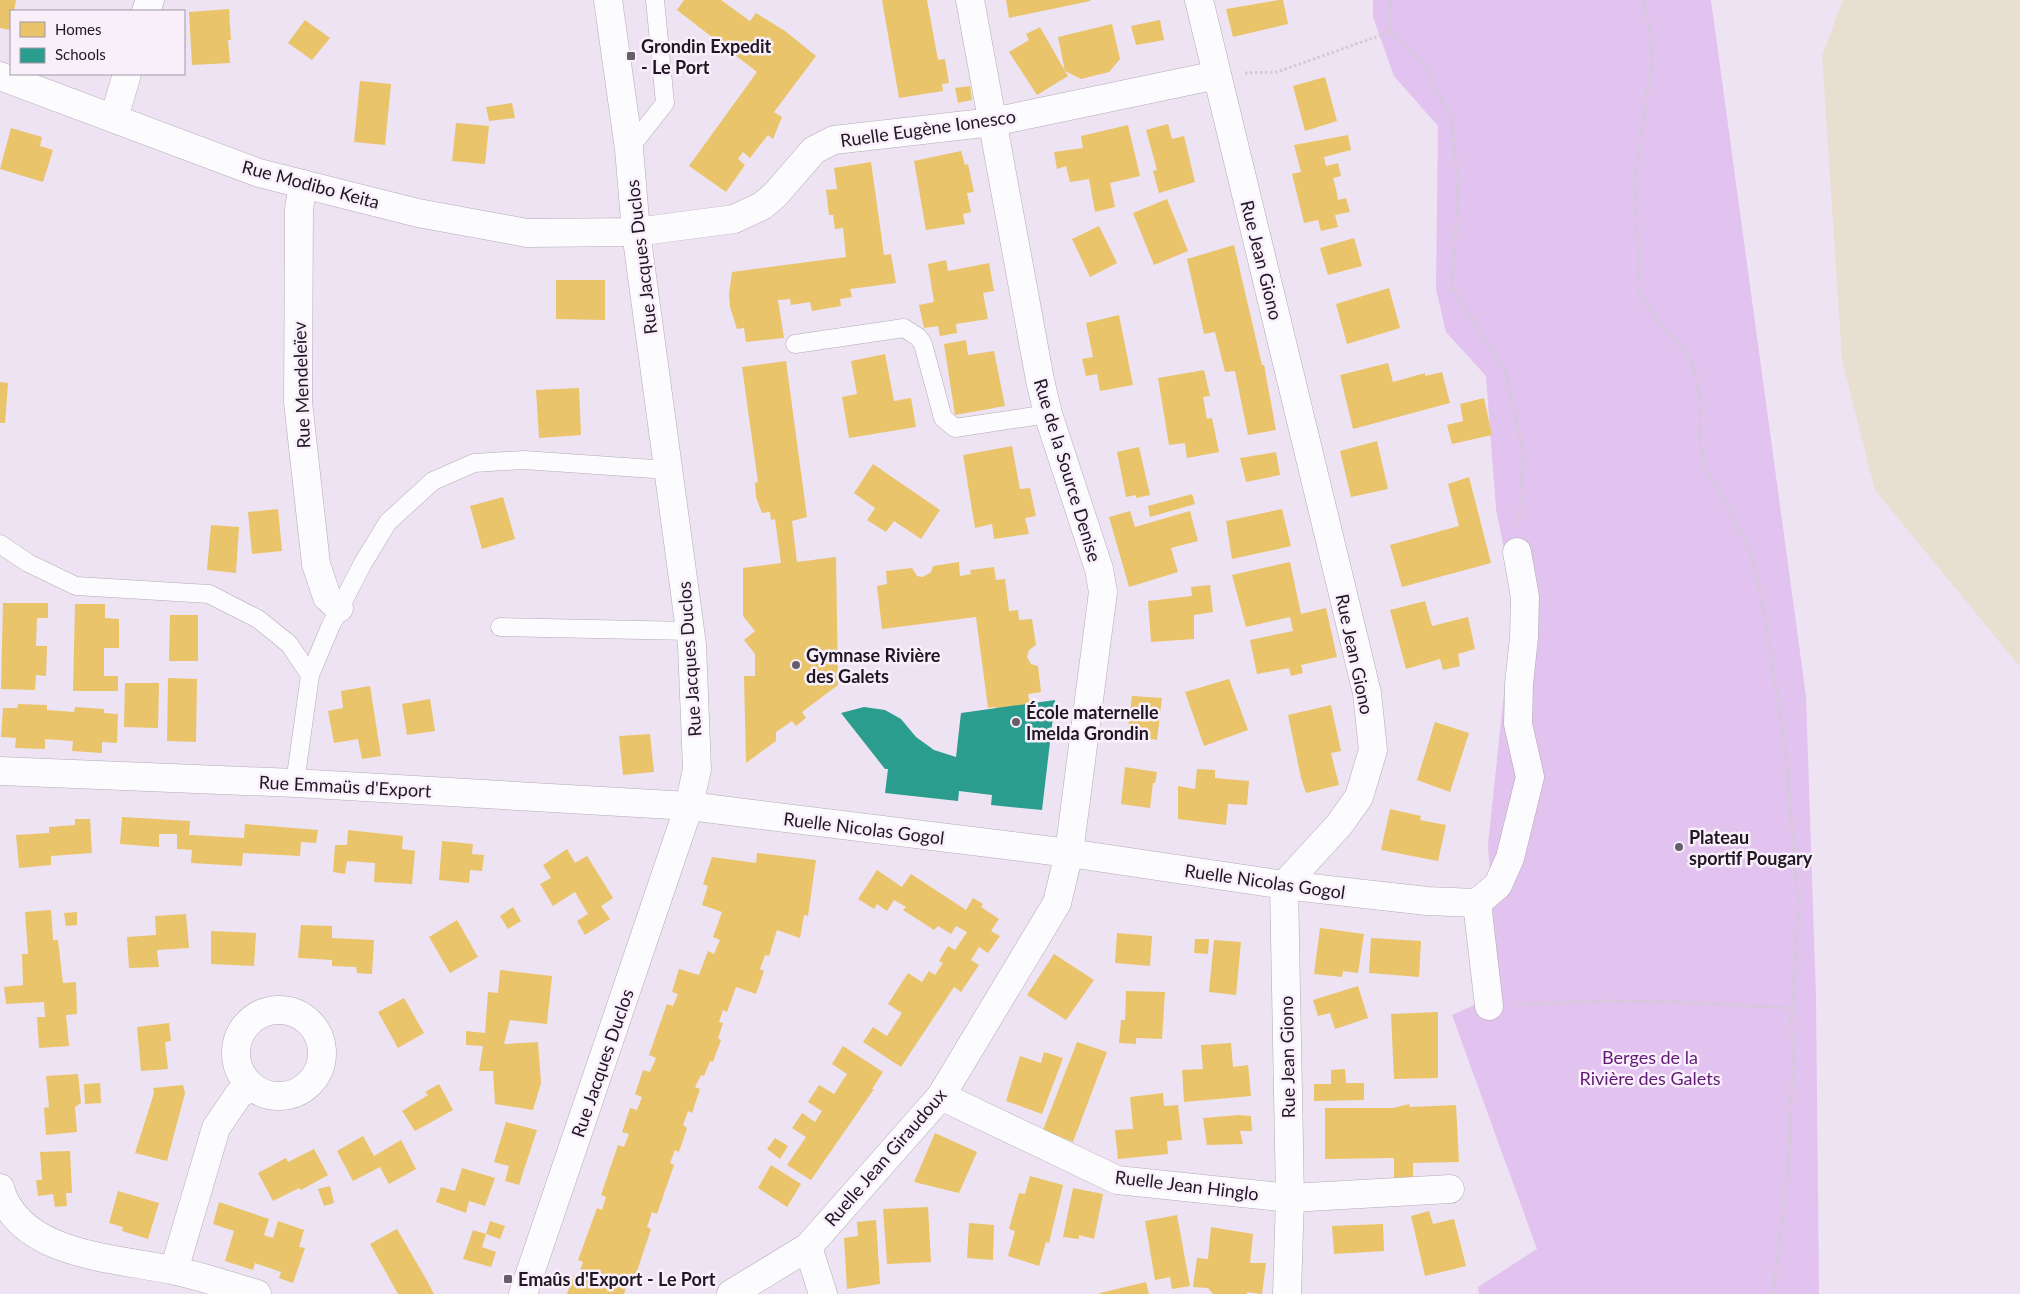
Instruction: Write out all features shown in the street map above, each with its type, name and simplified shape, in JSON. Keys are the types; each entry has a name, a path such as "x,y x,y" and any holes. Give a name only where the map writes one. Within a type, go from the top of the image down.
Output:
{"street":[{"name":"Rue Jacques Duclos","path":"523,1294 689,806 697,770 690,631 636,232 629,149 608,0"},
{"name":"Rue de la Source Denise","path":"970,0 1040,380 1048,414 1099,569 1103,592 1069,853"},
{"name":"Rue Jean Giono","path":"1199,0 1367,693 1372,750 1359,797 1339,825 1284,885 1290,1198 1287,1294"},
{"path":"114,118 127,75"},
{"name":"Ruelle Eugène Ionesco","path":"636,232 734,219 762,206 775,195 814,150 834,140 993,122 1217,75"},
{"name":"Rue Modibo Keita","path":"0,76 259,172 418,213 527,233 636,232"},
{"name":"Rue Mendeleïev","path":"303,184 299,209 298,402 316,564 326,597 339,608"},
{"path":"1489,1006 1477,903 1498,885 1510,858 1530,777 1518,724 1525,598 1517,552"},
{"name":"Rue Emmaüs d'Export","path":"0,771 295,783 689,806"},
{"name":"Ruelle Nicolas Gogol","path":"689,806 1069,853 1284,885 1427,901 1477,903"},
{"name":"Ruelle Jean Giraudoux","path":"730,1294 808,1247 941,1096 1057,903 1069,853"},
{"path":"174,1270 216,1128 239,1094 252,1087"},
{"name":"Ruelle Jean Hinglo","path":"941,1096 1117,1180 1290,1198 1450,1189"},
{"path":"0,1188 11,1213 26,1228 45,1240 76,1252 174,1270 256,1294"},
{"path":"808,1247 823,1294"}],"lane":[{"path":"629,149 665,103 655,0"},
{"path":"795,344 904,328 918,337 923,344 943,418 955,428 1048,414"},
{"path":"295,783 310,675 339,608 388,522 433,482 474,463 524,460 668,470"},
{"path":"0,544 28,563 76,586 209,594 266,625 289,644 310,675"},
{"path":"500,627 690,631"}],"path":[{"path":"1390,0 1390,32 1422,62 1452,120 1458,194 1452,287 1505,371 1522,450 1517,552"},
{"path":"1643,0 1650,33 1652,60 1635,179 1636,237 1640,248 1639,293 1658,322 1676,340 1692,362 1701,405 1700,441 1704,465 1735,520 1751,554 1762,598 1786,754 1796,882 1799,898 1791,1022 1794,1064 1787,1183 1774,1294"},
{"path":"1217,75 1277,72 1390,32"},
{"path":"1489,1006 1610,1001 1679,1002 1793,1008"}],"green space":[{"name":"Berges de la Rivière des Galets","path":"1373,0 1711,0 1806,696 1816,998 1819,1294 1479,1294 1478,1287 1537,1249 1452,1015 1499,994 1488,845 1514,597 1496,509 1486,376 1446,332 1436,289 1438,126 1394,76 1373,17"}],"sand":[{"path":"1843,0 2020,0 2020,667 1875,490 1842,360 1822,56"}],"building: Homes":[{"path":"0,0 16,0 14,10 10,10 10,30 0,28"},
{"path":"684,0 721,0 750,21 756,13 785,31 816,56 774,112 782,117 773,139 768,135 750,158 743,152 738,159 745,165 726,192 689,166 757,72 677,10"},
{"path":"882,0 927,0 938,60 945,59 949,83 942,84 943,91 899,98"},
{"path":"1006,0 1090,0 1090,1 1009,18"},
{"path":"1283,0 1288,24 1233,37 1226,9"},
{"path":"229,9 231,40 228,40 230,63 192,65 189,12"},
{"path":"305,20 330,38 312,60 288,43"},
{"path":"1160,20 1164,40 1136,45 1131,26"},
{"path":"1112,24 1120,59 1109,72 1081,79 1065,71 1058,37"},
{"path":"1040,27 1068,76 1037,95 1009,52 1029,40 1026,34"},
{"path":"1325,77 1337,121 1305,131 1293,86"},
{"path":"360,81 391,84 385,145 354,142"},
{"path":"970,86 972,100 958,103 955,88"},
{"path":"512,103 515,118 489,121 486,107"},
{"path":"456,123 489,126 485,164 452,161"},
{"path":"1168,124 1172,139 1184,136 1195,182 1159,193 1153,171 1157,170 1146,130"},
{"path":"1128,125 1140,176 1110,183 1115,207 1095,212 1089,179 1070,182 1066,166 1057,169 1054,152 1083,148 1081,136"},
{"path":"11,128 42,137 40,146 53,150 43,182 0,169"},
{"path":"1348,135 1351,150 1324,157 1326,166 1338,163 1341,176 1333,178 1338,200 1346,198 1350,212 1335,215 1338,227 1321,231 1318,220 1304,223 1292,174 1301,172 1294,145"},
{"path":"961,151 965,165 968,164 974,192 967,193 971,212 963,214 965,224 926,230 914,161"},
{"path":"871,162 884,255 891,254 896,283 850,289 852,297 840,299 841,306 812,311 810,302 791,305 790,299 778,300 784,338 746,342 744,328 737,329 730,307 729,293 732,272 846,257 843,228 835,229 833,215 829,215 826,190 837,189 834,168"},
{"path":"1167,199 1188,251 1154,265 1133,213"},
{"path":"1099,226 1117,263 1090,277 1072,239"},
{"path":"1354,238 1362,266 1328,275 1320,248"},
{"path":"1234,245 1262,365 1264,365 1276,430 1248,435 1235,371 1225,372 1215,332 1204,334 1187,259"},
{"path":"946,260 948,271 989,263 994,291 983,293 988,319 956,324 957,333 940,336 938,326 924,328 919,305 934,302 928,264"},
{"path":"556,280 605,280 605,320 556,319"},
{"path":"1389,288 1400,328 1347,344 1336,304"},
{"path":"1119,315 1133,385 1100,391 1097,374 1086,376 1082,359 1093,357 1086,323"},
{"path":"966,340 968,355 994,351 1005,406 955,415 944,344"},
{"path":"885,354 894,401 911,398 916,427 849,438 842,397 857,394 851,361"},
{"name":"Gymnase Rivière des Galets","path":"786,361 807,517 792,521 797,562 836,557 838,685 802,712 806,718 796,726 792,721 776,732 776,741 746,763 744,676 755,676 755,654 744,640 755,631 743,616 743,568 781,563 775,519 771,520 770,512 762,513 756,497 755,483 758,482 742,367"},
{"path":"1388,363 1393,382 1425,373 1425,376 1442,372 1450,403 1353,429 1340,375"},
{"path":"1204,370 1210,396 1203,397 1207,419 1212,418 1219,452 1187,458 1185,443 1169,445 1158,378"},
{"path":"0,382 8,383 5,423 0,423"},
{"path":"579,388 581,435 539,438 536,390"},
{"path":"1484,398 1492,435 1452,444 1447,425 1463,421 1460,404"},
{"path":"1377,441 1388,489 1351,497 1340,451"},
{"path":"1012,446 1020,489 1030,488 1036,516 1025,518 1029,534 994,539 992,524 975,528 963,455"},
{"path":"1139,447 1150,495 1136,498 1136,495 1126,497 1117,452"},
{"path":"1276,452 1280,475 1246,482 1240,458"},
{"path":"873,464 940,510 921,539 894,521 886,532 867,520 875,508 854,493"},
{"path":"1469,477 1491,563 1402,587 1390,545 1459,526 1448,484"},
{"path":"1192,494 1195,504 1150,517 1148,506"},
{"path":"503,497 515,539 482,549 470,506"},
{"path":"278,509 282,551 252,554 248,512"},
{"path":"1282,509 1291,546 1232,559 1226,521"},
{"path":"1130,511 1135,527 1190,511 1198,541 1171,548 1178,572 1129,587 1109,517"},
{"path":"211,525 239,527 236,573 207,570"},
{"path":"959,562 960,576 971,574 970,570 994,567 996,580 1005,579 1009,611 1018,610 1019,620 1032,619 1036,645 1029,650 1027,657 1031,664 1038,666 1041,692 1028,694 1030,704 996,709 995,707 988,708 976,617 882,629 877,586 887,584 886,571 912,568 917,576 923,577 931,572 933,566"},
{"path":"1290,562 1301,614 1326,608 1337,657 1301,665 1303,673 1291,676 1289,668 1257,674 1250,640 1293,631 1290,617 1246,627 1232,575"},
{"path":"1210,585 1213,612 1194,615 1194,639 1151,642 1148,601 1192,596 1191,587"},
{"path":"1425,601 1432,626 1468,617 1475,649 1458,654 1460,666 1443,670 1440,659 1406,669 1390,610"},
{"path":"3,603 48,603 48,618 37,618 36,646 47,646 46,676 36,675 35,690 1,689"},
{"path":"75,604 105,604 105,618 119,619 119,648 104,648 104,676 118,676 118,691 73,691"},
{"path":"170,615 198,615 198,661 169,661"},
{"path":"168,678 197,679 196,742 167,741"},
{"path":"1229,679 1248,730 1204,746 1185,692"},
{"path":"125,683 159,683 158,728 124,727"},
{"path":"370,686 381,756 362,759 358,739 334,743 328,711 343,708 341,691"},
{"path":"1132,696 1162,698 1157,740 1127,735"},
{"path":"430,699 435,731 407,735 402,704"},
{"path":"18,704 47,705 47,710 74,712 75,707 104,709 104,713 118,714 117,743 102,742 102,753 72,751 73,741 45,739 45,749 15,748 16,738 1,737 3,708 17,708"},
{"path":"1331,705 1341,751 1331,753 1339,785 1306,793 1288,715"},
{"path":"1435,722 1469,733 1450,792 1417,780"},
{"path":"650,734 654,772 623,775 619,736"},
{"path":"1125,767 1157,772 1155,783 1153,783 1150,808 1121,804"},
{"path":"1197,769 1215,770 1215,778 1249,781 1247,805 1228,804 1226,825 1178,819 1178,786 1195,789"},
{"path":"1390,809 1421,816 1420,820 1446,825 1438,861 1381,850"},
{"path":"122,817 190,821 189,835 244,838 245,824 318,830 316,843 301,842 300,856 243,853 242,866 191,863 192,850 177,849 177,834 159,834 159,847 120,844"},
{"path":"75,819 90,819 92,853 51,856 51,865 19,868 16,835 49,833 49,827 75,825"},
{"path":"348,830 403,836 402,849 415,851 412,884 374,882 375,863 347,861 345,874 333,872 335,845 347,845"},
{"path":"442,841 473,844 472,854 484,855 482,871 470,870 469,883 439,880"},
{"path":"567,849 575,863 587,856 613,898 601,906 610,919 585,935 577,921 588,914 575,892 553,906 540,884 551,878 543,865"},
{"path":"757,853 816,860 808,916 804,915 800,938 777,930 769,956 765,955 760,969 764,971 756,994 736,987 727,1012 723,1010 719,1022 723,1023 718,1038 721,1040 713,1062 710,1061 704,1076 701,1075 695,1087 700,1089 692,1113 688,1111 683,1125 687,1128 679,1152 675,1150 670,1163 674,1165 657,1214 652,1212 647,1227 651,1229 634,1280 629,1278 624,1294 567,1294 574,1275 578,1277 583,1262 578,1260 597,1208 602,1210 606,1197 601,1195 618,1145 624,1147 629,1134 622,1132 630,1108 637,1110 642,1097 635,1094 643,1070 650,1072 656,1058 649,1055 667,1004 673,1006 678,994 672,992 679,969 699,975 708,951 714,954 720,940 713,937 722,912 702,905 708,886 703,884 712,857 756,863"},
{"path":"877,870 902,887 911,874 966,910 973,898 983,904 981,907 999,919 991,931 1000,936 988,953 979,947 971,960 979,965 961,992 954,987 901,1067 863,1042 873,1027 887,1036 902,1013 888,1004 908,973 922,982 929,971 935,975 943,963 939,961 948,946 955,950 967,932 956,926 951,934 938,926 934,930 903,910 906,907 894,900 887,911 877,904 874,909 858,899"},
{"path":"513,907 521,921 508,929 500,916"},
{"path":"51,910 53,940 58,940 63,983 76,982 77,1014 66,1015 69,1046 39,1048 37,1017 45,1017 44,1002 6,1004 4,987 23,985 22,954 28,954 25,912"},
{"path":"77,912 77,925 66,926 64,913"},
{"path":"186,914 189,948 157,950 159,967 129,968 127,937 156,935 155,916"},
{"path":"457,920 478,957 450,973 429,937"},
{"path":"301,925 332,926 332,938 374,940 372,974 357,973 356,967 332,966 332,960 298,958"},
{"path":"1320,928 1364,934 1358,973 1343,971 1342,977 1314,974"},
{"path":"211,931 256,933 254,966 211,964"},
{"path":"1117,933 1152,936 1150,966 1115,963"},
{"path":"1371,938 1421,941 1419,977 1369,973"},
{"path":"1195,939 1209,939 1208,954 1194,953"},
{"path":"1214,940 1241,942 1236,995 1209,992"},
{"path":"1054,954 1094,980 1066,1020 1027,995"},
{"path":"500,970 552,976 547,1024 510,1020 504,1044 538,1042 541,1083 533,1110 495,1104 493,1071 479,1071 483,1046 466,1045 466,1031 485,1033 488,992 498,993"},
{"path":"1358,986 1368,1018 1335,1029 1330,1013 1318,1016 1313,1000"},
{"path":"1126,991 1165,992 1162,1039 1136,1038 1136,1044 1119,1043 1121,1020 1125,1020"},
{"path":"404,998 424,1033 398,1048 378,1012"},
{"path":"1438,1012 1438,1078 1394,1079 1391,1014"},
{"path":"169,1023 171,1041 165,1042 168,1069 141,1071 137,1027"},
{"path":"1077,1042 1107,1052 1073,1142 1043,1130"},
{"path":"1231,1043 1233,1067 1248,1065 1251,1096 1184,1102 1182,1070 1203,1069 1201,1045"},
{"path":"843,1046 883,1072 872,1089 874,1089 811,1180 787,1165 806,1137 792,1128 802,1113 815,1122 822,1111 808,1102 819,1085 834,1094 847,1074 832,1064"},
{"path":"1044,1052 1063,1058 1042,1114 1006,1101 1020,1056 1041,1063"},
{"path":"1345,1069 1346,1083 1364,1083 1364,1100 1314,1101 1314,1084 1331,1084 1331,1070"},
{"path":"78,1074 81,1103 75,1107 77,1132 46,1135 44,1108 49,1107 46,1076"},
{"path":"100,1083 101,1103 85,1104 84,1084"},
{"path":"439,1084 453,1110 415,1131 402,1111 428,1095 425,1092"},
{"path":"183,1085 185,1093 167,1161 135,1153 154,1093 153,1088"},
{"path":"1163,1093 1164,1106 1178,1105 1182,1140 1167,1141 1168,1154 1118,1159 1115,1130 1133,1129 1130,1097"},
{"path":"1409,1104 1410,1107 1456,1105 1459,1162 1413,1163 1413,1178 1394,1178 1394,1158 1325,1159 1325,1108 1393,1108"},
{"path":"1251,1116 1252,1131 1240,1131 1243,1144 1207,1145 1203,1118"},
{"path":"506,1122 537,1130 519,1185 505,1181 509,1166 494,1162"},
{"path":"935,1133 977,1152 959,1193 914,1182"},
{"path":"363,1136 374,1156 401,1140 416,1169 389,1184 380,1167 353,1181 337,1151"},
{"path":"775,1138 788,1146 780,1159 767,1149"},
{"path":"314,1149 328,1175 301,1190 299,1188 273,1201 258,1173 286,1158 288,1162"},
{"path":"70,1151 72,1193 66,1193 67,1206 55,1207 53,1194 38,1196 36,1180 42,1180 40,1152"},
{"path":"771,1165 801,1184 787,1207 758,1188"},
{"path":"462,1168 495,1178 485,1206 469,1201 466,1213 436,1202 441,1187 455,1191"},
{"path":"1030,1176 1063,1185 1049,1243 1046,1242 1039,1266 1008,1256 1015,1231 1009,1229 1019,1193 1025,1194"},
{"path":"330,1186 334,1203 324,1206 318,1189"},
{"path":"1073,1188 1103,1194 1094,1239 1079,1235 1079,1239 1063,1237"},
{"path":"118,1191 159,1203 148,1239 122,1231 123,1227 109,1223"},
{"path":"219,1202 269,1219 264,1235 273,1238 278,1221 304,1230 299,1247 305,1248 293,1283 279,1278 281,1272 255,1263 253,1270 225,1261 234,1231 213,1224"},
{"path":"928,1207 931,1262 887,1264 883,1209"},
{"path":"1429,1211 1433,1224 1454,1219 1466,1266 1425,1276 1411,1216"},
{"path":"1177,1215 1190,1286 1172,1289 1170,1277 1155,1280 1145,1221"},
{"path":"876,1220 880,1284 847,1289 844,1238 858,1236 857,1222"},
{"path":"490,1221 505,1226 500,1239 486,1234"},
{"path":"969,1223 994,1225 993,1260 967,1258"},
{"path":"1383,1224 1384,1251 1334,1254 1332,1226"},
{"path":"1211,1227 1253,1234 1250,1263 1266,1263 1262,1294 1247,1292 1247,1294 1213,1294 1208,1288 1193,1287 1197,1258 1208,1259"},
{"path":"397,1229 434,1294 398,1294 370,1244"},
{"path":"473,1230 486,1234 482,1247 496,1252 491,1267 463,1259"},
{"path":"1146,1282 1149,1294 1100,1294 1100,1293"}],"building: Schools":[{"path":"1055,700 1042,810 991,805 992,795 959,791 958,801 885,793 888,769 885,769 841,713 864,707 885,710 901,719 916,737 934,750 956,757 961,713"}],"place":[{"name":"Grondin Expedit - Le Port","path":"631,56"},
{"name":"Gymnase Rivière des Galets","path":"796,665"},
{"name":"École maternelle Imelda Grondin","path":"1016,722"},
{"name":"Plateau sportif Pougary","path":"1679,847"},
{"name":"Emaûs d'Export - Le Port","path":"508,1279"}]}
